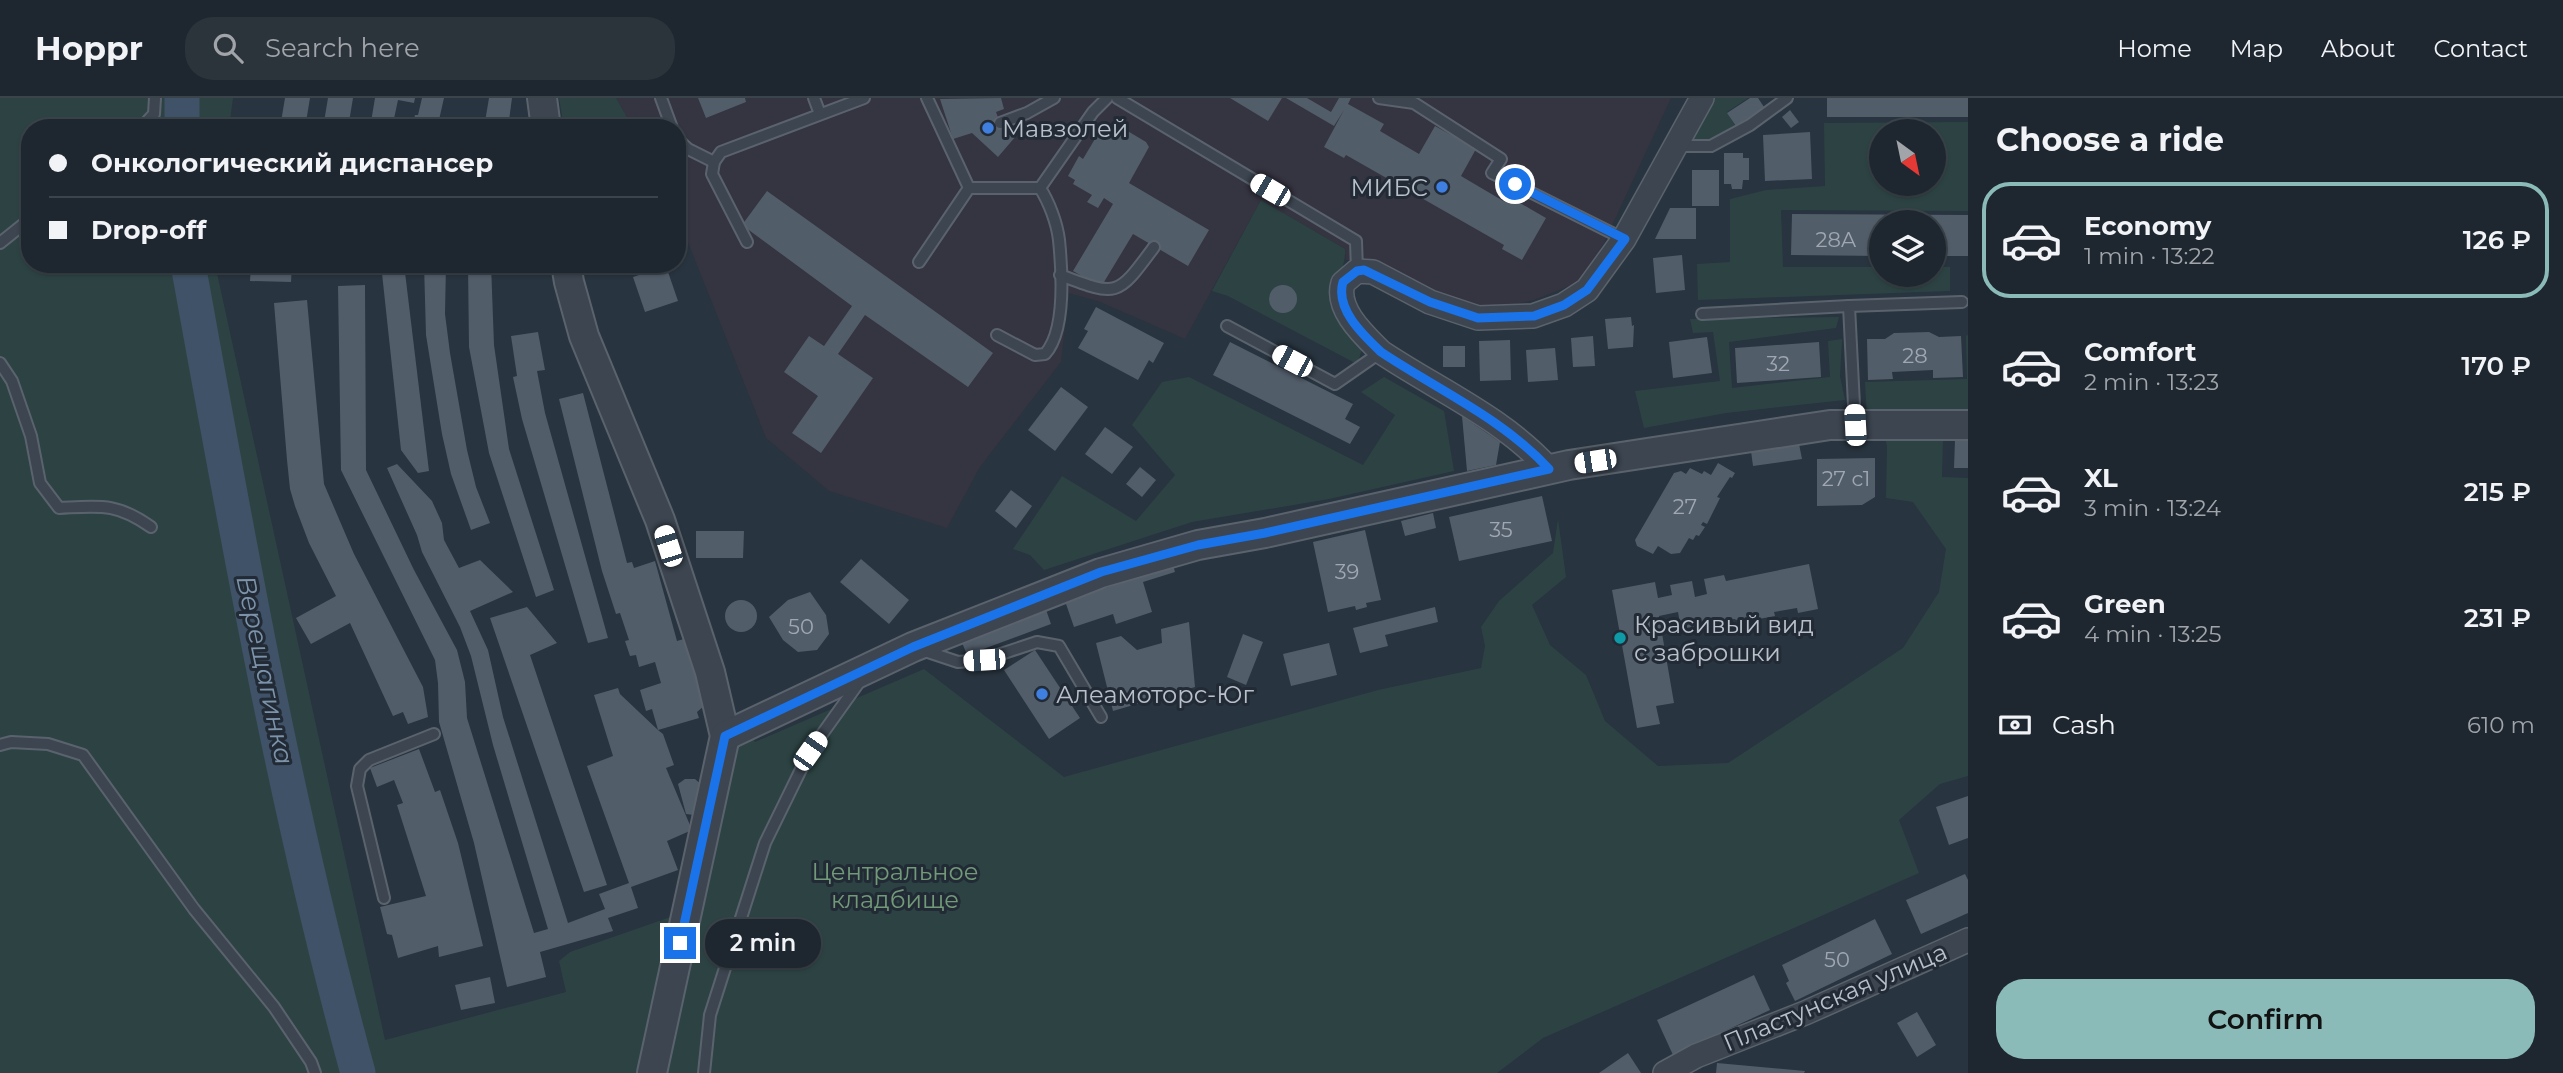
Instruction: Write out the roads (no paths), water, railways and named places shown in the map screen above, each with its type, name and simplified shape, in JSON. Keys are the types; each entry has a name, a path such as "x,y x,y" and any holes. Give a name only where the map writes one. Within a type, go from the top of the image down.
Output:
{"street":[{"path":"542,98 545,119"},
{"path":"1549,469 1526,444 1502,425 1381,352 1364,336 1341,299 1343,282 1357,271 1373,272 1430,302 1478,318 1534,316 1564,305 1587,290 1625,239 1702,98"},
{"path":"568,273 584,337 660,520 710,672 725,736 652,1073"},
{"path":"725,736 913,647 1101,572 1186,548 1265,533 1549,469 1830,425 1968,425"},
{"name":"Пластунская улица","path":"1665,1073 1696,1056 1805,1013 1968,940"}],"lane":[{"path":"149,119 154,114 155,98"},
{"path":"661,98 668,119"},
{"path":"814,98 820,114"},
{"path":"747,242 712,174 714,162 721,152 864,98"},
{"path":"927,98 969,188"},
{"path":"1000,123 1027,113 1054,98"},
{"path":"1040,188 1093,111 1107,98"},
{"path":"1117,98 1356,241 1357,271"},
{"path":"1379,98 1414,103 1501,159 1492,173 1625,239"},
{"path":"1676,146 1711,146 1750,125 1787,98"},
{"path":"686,147 714,162"},
{"path":"969,188 1040,188"},
{"path":"919,262 969,188"},
{"path":"997,335 1035,355 1045,354 1051,348 1061,307 1059,238 1046,197 1040,188"},
{"path":"0,243 21,226"},
{"path":"1060,275 1098,290 1111,289 1131,278 1154,247"},
{"path":"1702,314 1962,302"},
{"path":"1849,306 1855,425"},
{"path":"1227,326 1335,384 1381,352"},
{"path":"0,363 12,381 31,436 40,483 59,508 103,506 132,513 151,527"},
{"path":"913,647 958,662 984,660 1038,642 1059,646 1101,717"},
{"path":"704,1073 710,1015 765,843 810,751 868,670"},
{"path":"384,898 357,786 360,769 369,760 433,734"},
{"path":"0,744 48,744 83,755 194,909 274,1007 311,1062 315,1073"}],"waterway":[{"name":"Верещагинка","path":"182,98 182,119"},
{"name":"Верещагинка","path":"190,273 244,569 285,772 358,1073"}],"place":[{"name":"Мавзолей","path":"988,128"},
{"name":"МИБС","path":"1442,187"},
{"name":"Красивый вид с заброшки","path":"1620,638"},
{"name":"Алеамоторс-Юг","path":"1042,694"}],"park label":[{"name":"Центральное кладбище","path":"895,885"}]}
